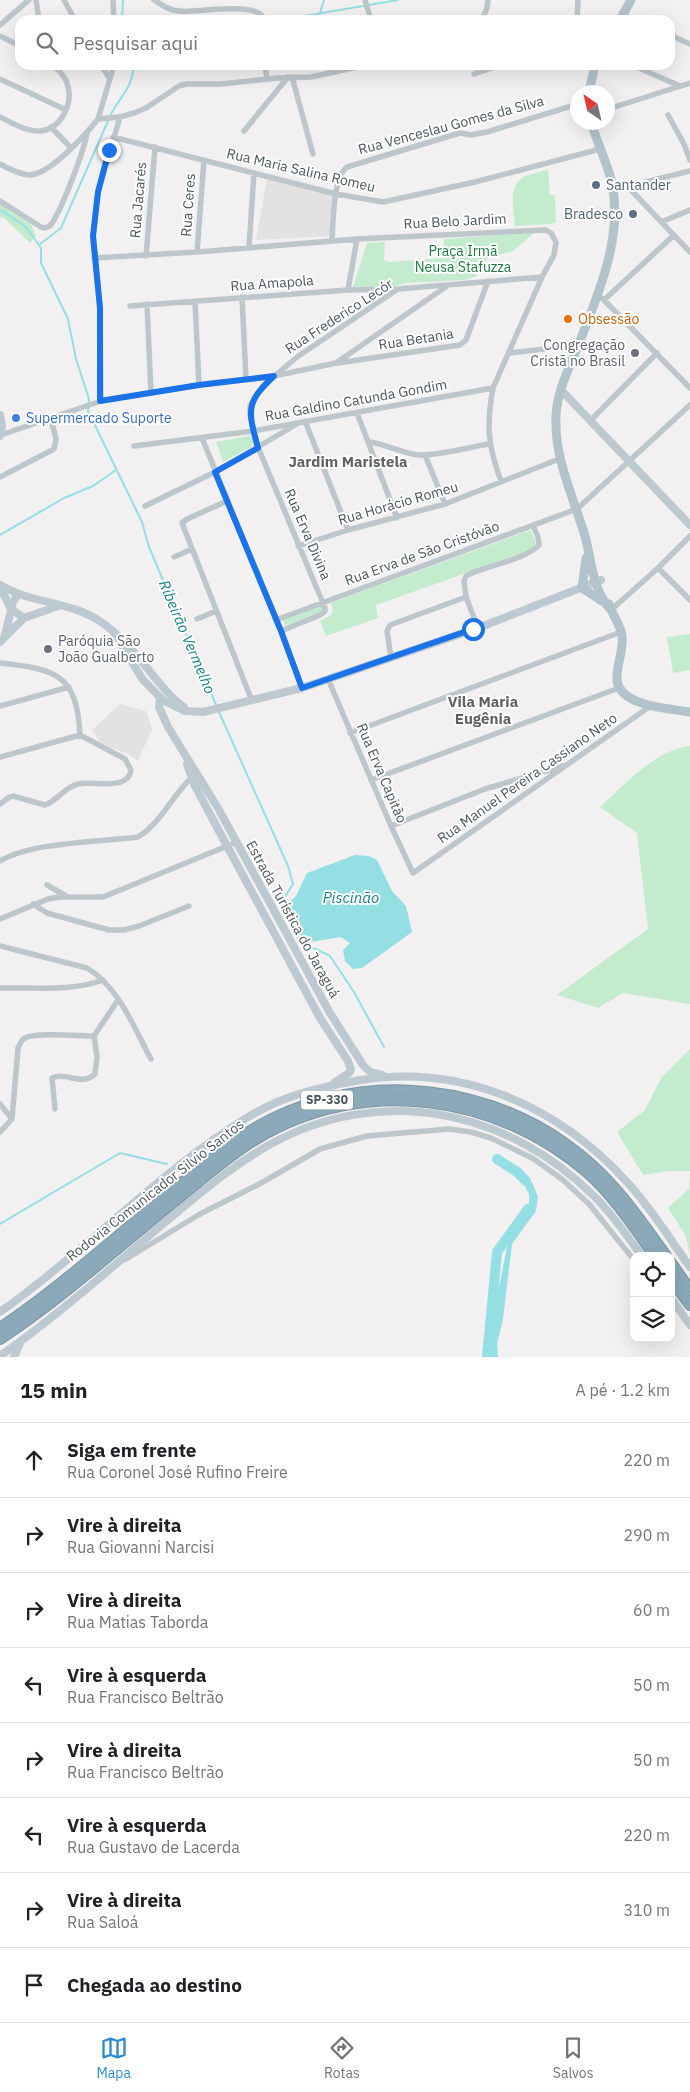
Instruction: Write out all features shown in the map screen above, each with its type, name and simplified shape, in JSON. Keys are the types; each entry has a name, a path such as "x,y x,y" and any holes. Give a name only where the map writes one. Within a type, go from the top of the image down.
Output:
{"highway":[{"name":"Rodovia Comunicador Silvio Santos","path":"0,1328 48,1293 203,1165 248,1133 273,1119 299,1108 326,1100 382,1090 418,1090 479,1101 501,1108 547,1131 579,1154 614,1186 663,1252"},
{"name":"Rodovia Comunicador Silvio Santos","path":"0,1339 36,1314 214,1169 255,1139 275,1128 311,1114 342,1106 380,1100 418,1100 465,1108 506,1121 530,1133 552,1146 589,1174 612,1199 652,1252"},
{"path":"675,1269 690,1290"},
{"path":"675,1284 690,1305"}],"main road":[{"path":"623,15 630,0"},
{"path":"591,85 594,70"},
{"path":"594,130 612,187 613,223 601,298 561,390 556,414 556,434 559,459 590,549 598,581"},
{"path":"561,390 690,525"},
{"path":"0,415 0,436"},
{"path":"582,588 587,551 586,540"},
{"path":"587,551 607,606 621,632 622,644 617,679 619,688 634,700 690,712"},
{"path":"0,586 45,603 83,611 95,617 113,631 170,699 191,712 213,710 302,688 478,628 598,581"},
{"path":"0,586 11,609 24,618"},
{"path":"582,588 607,606"},
{"path":"2,640 11,609 18,594"},
{"path":"42,611 46,607 45,603"},
{"path":"2,640 24,618 59,605"},
{"path":"113,631 159,706"},
{"path":"143,680 160,697 170,699"},
{"path":"160,697 170,699"},
{"name":"Estrada Turística do Jaraguá","path":"160,697 159,706 168,727 185,754 227,846 320,1018 350,1066 349,1073 345,1077 322,1087"},
{"path":"168,727 170,699"},
{"name":"Estrada Turística do Jaraguá","path":"194,775 236,842 311,979 358,1059 366,1069 375,1074 394,1076"},
{"path":"0,1312 35,1287 164,1179 230,1128 254,1113 285,1098 322,1087 394,1076 439,1078 482,1087 521,1102 553,1120 583,1141 628,1182 690,1267"},
{"path":"0,1356 21,1341 222,1177 268,1146 291,1134 326,1122 388,1111 414,1111 447,1115 467,1120 487,1126 530,1147 558,1165 596,1198 620,1225 639,1252"},
{"path":"675,1306 690,1325"},
{"path":"14,1357 21,1341"}],"street":[{"path":"0,25 29,0"},
{"path":"36,0 38,15"},
{"path":"64,0 72,15"},
{"path":"113,0 114,15"},
{"path":"154,0 165,3 178,11 226,7 256,9 263,15"},
{"path":"365,0 369,15"},
{"path":"484,15 488,0"},
{"path":"577,15 578,0"},
{"path":"0,36 15,44"},
{"path":"675,37 690,44"},
{"path":"0,117 37,131 51,127 62,117 66,110 70,93 67,82 57,70"},
{"path":"104,70 110,79"},
{"path":"0,164 24,174 37,174 71,148 98,119 113,70"},
{"path":"266,70 267,78"},
{"path":"98,119 120,117 146,108 174,89 186,84 221,84 267,78 322,76 347,70"},
{"path":"474,74 486,70"},
{"path":"643,70 680,86"},
{"path":"244,131 290,77"},
{"path":"290,77 313,154"},
{"path":"0,80 66,110"},
{"path":"615,107 690,83"},
{"name":"Rua Venceslau Gomes da Silva","path":"332,241 336,194 344,170 355,164 460,133 471,135 486,132 570,106"},
{"path":"668,115 684,144 690,160"},
{"path":"99,402 100,308 93,236 102,178 120,117"},
{"path":"51,127 71,148"},
{"path":"0,201 41,227 47,227 52,223 84,148 87,133"},
{"name":"Rua Maria Salina Romeu","path":"113,137 336,194 372,201 397,199 475,182 600,149"},
{"name":"Rua Jacarés","path":"146,256 155,147"},
{"name":"Rua Ceres","path":"197,252 204,160"},
{"path":"612,187 629,188 690,172"},
{"path":"250,247 254,173"},
{"path":"629,188 690,252"},
{"path":"661,222 690,210"},
{"name":"Rua Belo Jardim","path":"94,258 146,256 357,239 546,230 551,233 556,242 554,255 542,277 493,388 488,420 489,444 501,481"},
{"path":"674,235 601,298 690,388"},
{"path":"348,290 357,239"},
{"name":"Rua Frederico Lecór","path":"253,431 250,406 255,396 274,376 317,343 398,289 542,277"},
{"name":"Rua Betania","path":"336,363 460,345 466,340 488,282"},
{"path":"0,436 99,402 199,385 274,376 336,363 449,285"},
{"name":"Rua Amapola","path":"130,306 348,290 398,289"},
{"path":"242,297 246,379"},
{"path":"196,301 199,385"},
{"path":"147,304 151,393"},
{"path":"510,353 579,345"},
{"path":"590,421 657,353"},
{"name":"Rua Galdino Catunda Gondim","path":"134,446 253,431 493,388"},
{"path":"577,509 690,405"},
{"path":"357,413 397,518"},
{"path":"0,477 54,449 56,439 51,419"},
{"path":"145,506 215,472 304,421 348,530"},
{"name":"Rua Erva Divina","path":"253,431 258,448 323,603"},
{"path":"202,438 281,631 302,688"},
{"path":"368,442 385,445 412,454 425,455 489,444"},
{"path":"425,455 445,504"},
{"name":"Rua Horácio Romeu","path":"298,546 348,530 445,504 559,459"},
{"path":"227,501 182,522 252,701"},
{"name":"Rua Erva de São Cristóvão","path":"276,620 577,509"},
{"path":"478,628 463,586 466,576 521,556 537,547 539,545 538,537 533,524"},
{"path":"607,606 658,568 690,536"},
{"path":"174,557 192,549"},
{"path":"658,568 690,600"},
{"path":"391,658 387,631 390,625 466,597"},
{"path":"281,631 322,614 325,611 323,603"},
{"path":"197,619 216,611"},
{"path":"350,733 621,632"},
{"path":"0,663 33,667 47,671 69,687 78,706 80,735"},
{"name":"Rua Erva Capitão","path":"328,679 390,826 411,871 413,873 416,872"},
{"path":"0,706 69,687"},
{"path":"371,780 619,688"},
{"name":"Rua Manuel Pereira Cassiano Neto","path":"416,872 652,705"},
{"path":"0,757 80,735 125,758 131,770 128,778 117,783 78,784 68,788 56,799 45,804 13,796 0,804"},
{"path":"390,826 485,789 568,765"},
{"path":"0,861 17,853 37,848 138,837 146,832 161,816 194,775"},
{"path":"0,920 48,899 103,897 236,842"},
{"path":"46,885 57,889 67,897"},
{"path":"34,904 47,913 109,930 124,930 139,926 189,906"},
{"path":"0,946 87,968 103,980 118,1000 151,1059"},
{"path":"0,988 65,988 103,980"},
{"path":"55,1110 52,1086 54,1077 84,1080 95,1074 97,1057 94,1036 118,1000"},
{"path":"0,1132 12,1119 18,1048 22,1040 52,1036 94,1036"},
{"path":"0,1104 12,1119"},
{"path":"109,1269 200,1214 263,1182 320,1149 367,1136 449,1129 471,1132 491,1138 534,1159 563,1180 589,1204 630,1255"}],"shaded area":[{"path":"267,178 333,196 331,236 256,240"},
{"path":"120,704 146,711 152,729 138,761 127,753 108,747 100,742 92,730"}],"green space":[{"path":"548,170 550,195 555,195 556,222 552,224 515,226 513,199 519,180 525,176"},
{"path":"0,203 31,224 36,236 30,243 4,218 0,217"},
{"name":"Praça Irmã Neusa Stafuzza","path":"534,233 513,251 488,258 476,276 465,280 406,283 394,287 353,287 367,243 385,242 384,260 390,262 442,258 444,239"},
{"path":"249,436 254,440 251,447 223,462 216,442"},
{"path":"531,530 536,544 528,551 376,605 378,618 326,636 320,621 332,614 331,603"},
{"path":"323,605 325,610 286,626 283,620"},
{"path":"690,634 690,670 673,673 667,637"},
{"path":"690,746 690,1004 623,993 598,1008 557,995 648,929 637,833 600,807 652,761 664,754"},
{"path":"690,1049 690,1171 668,1171 643,1175 617,1132 645,1110 661,1078"},
{"path":"690,1171 690,1254 685,1234 668,1208 689,1189"}],"water":[{"name":"Piscinão","path":"355,855 369,856 377,860 392,891 406,906 412,932 362,968 353,969 345,961 343,950 350,943 341,937 304,943 285,906 296,896 307,873"},
{"path":"520,1167 532,1182 538,1197 536,1211 512,1244 503,1319 497,1344 498,1357 485,1357 508,1242 529,1204 529,1194 515,1175"}],"waterway":[{"path":"122,15 123,0"},
{"path":"320,13 324,0"},
{"path":"310,15 398,0"},
{"path":"110,116 129,85 133,70"},
{"path":"39,245 61,228 108,121"},
{"name":"Ribeirão Vermelho","path":"0,211 26,227 41,248 41,263 68,319 76,359 89,399 88,411 142,522 149,547 216,705"},
{"path":"0,535 64,498 93,486 116,470"},
{"name":"Ribeirão Vermelho","path":"219,712 288,866 293,884 281,908 303,946 316,949 330,956 354,992 384,1047"},
{"path":"0,1224 120,1153 167,1164"},
{"name":"Ribeirão Vermelho","path":"497,1159 517,1172 526,1181"},
{"name":"Ribeirão Vermelho","path":"487,1357 497,1252 528,1209"}],"place":[{"name":"Santander","path":"596,185"},
{"name":"Bradesco","path":"633,214"},
{"name":"Obsessão","path":"568,319"},
{"name":"Congregação Cristã no Brasil","path":"635,353"},
{"name":"Supermercado Suporte","path":"16,418"},
{"name":"Paróquia São João Gualberto","path":"48,649"}],"district":[{"name":"Jardim Maristela","path":"348,462"},
{"name":"Vila Maria Eugênia","path":"483,710"}],"route":[{"path":"109,150 98,192 93,236 100,308 100,401 199,385 274,376 255,396 250,406 253,431 258,448 215,472 281,631 302,688 473,629"}]}
